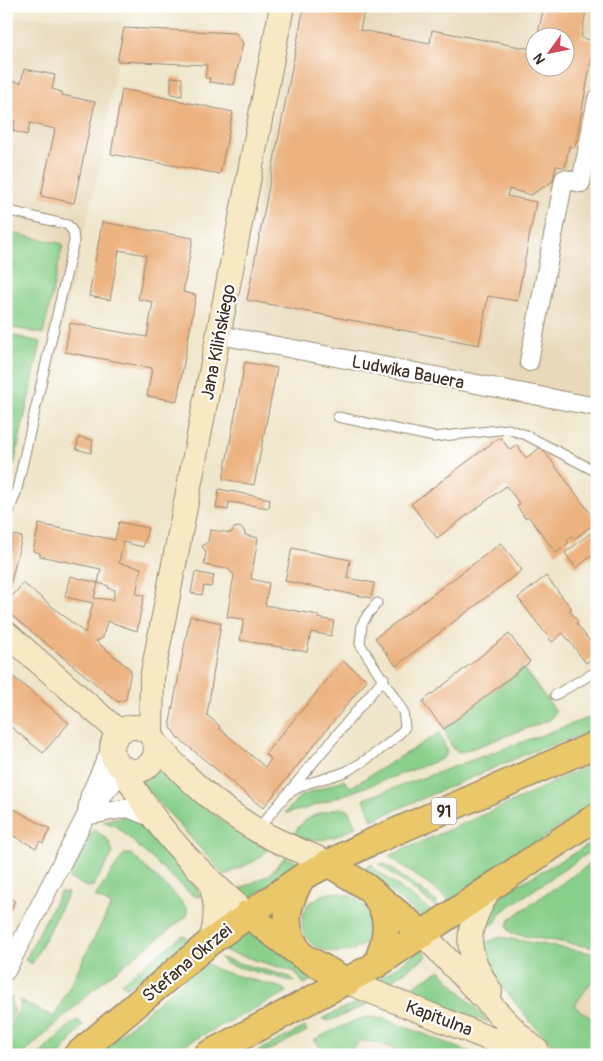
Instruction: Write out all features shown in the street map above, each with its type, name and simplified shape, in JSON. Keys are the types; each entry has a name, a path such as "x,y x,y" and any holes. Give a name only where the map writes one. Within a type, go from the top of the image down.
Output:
{"main road":[{"name":"91","path":"302,877 328,863 597,744"},
{"path":"207,1055 376,966 597,816"},
{"path":"328,863 365,886 423,934"},
{"path":"301,954 288,932 286,918 288,906 302,877"},
{"name":"Stefana Okrzei","path":"77,1055 210,942 247,914 302,877"},
{"path":"365,886 379,902 386,916 386,934 376,966"},
{"path":"247,914 301,954 348,982"}],"street":[{"name":"Jana Kilińskiego","path":"153,739 152,678 220,335 282,6"},
{"path":"529,362 564,179 581,184 597,99"},
{"name":"Ludwika Bauera","path":"220,335 597,408"},
{"path":"6,633 119,735"},
{"name":"Jana Kilińskiego","path":"86,816 90,795 119,735 152,678"},
{"path":"119,735 140,728 214,800 257,830 328,863"},
{"path":"119,735 114,759 124,769 154,818 210,880 247,914"},
{"path":"124,769 138,771 145,768 154,757 153,739"},
{"name":"Jana Kilińskiego","path":"6,971 86,816 124,769"},
{"path":"86,816 128,808 154,818"},
{"path":"210,880 215,894 216,914 210,942"},
{"name":"Kapitulna","path":"488,891 474,917 471,928 472,956 475,966 518,1034"},
{"name":"Kapitulna","path":"423,934 518,1034 542,1055"},
{"name":"Kapitulna","path":"348,982 530,1055"}],"lane":[{"path":"6,210 68,225 73,232 74,241 16,493 6,520"},
{"path":"338,416 434,437 508,429 526,435 597,472"},
{"path":"285,796 299,786 350,770 403,731 405,720 403,711 384,678 360,644 359,639 368,614 377,603"},
{"path":"555,695 597,671"},
{"path":"257,830 384,678"}],"shaded area":[{"path":"293,6 597,6 597,407 239,338 244,309 241,302"},
{"path":"6,16 124,21 99,169 59,338 6,327"},
{"path":"597,974 597,1022 574,1006"},
{"path":"360,1040 378,1043 410,1055 304,1055 318,1047 352,1051"}],"green space":[{"path":"6,232 63,244 43,334 6,326"},
{"path":"6,334 41,342 14,464 6,463"},
{"path":"523,668 556,711 550,720 465,751 458,752 452,748 444,729"},
{"path":"597,715 597,730 531,752 372,820 364,799"},
{"path":"439,733 447,750 446,755 442,759 305,809 285,813 299,797 343,780 351,787"},
{"path":"597,760 597,802 449,902 440,893 389,856 526,796"},
{"path":"162,762 210,811 236,831 268,849 264,854 225,876 140,781 156,770"},
{"path":"340,808 348,810 356,827 326,839 310,840 294,835 302,824 313,816"},
{"path":"124,816 139,824 197,889 201,897 192,895 117,827 103,821"},
{"path":"94,829 109,841 113,853 93,886 87,887 67,877"},
{"path":"597,840 597,847 501,912 495,923 484,928 491,904 507,891"},
{"path":"124,854 131,854 171,891 187,908 187,916 104,980 22,1055 6,1055 6,1032 21,1006 19,1000 54,1017 111,905 95,897"},
{"path":"285,857 301,863 249,899 237,890 269,875"},
{"path":"597,859 597,948 513,934 509,931 507,925 511,918"},
{"path":"372,864 374,868 434,913 424,919 362,869"},
{"path":"379,864 385,864 437,902 436,907"},
{"path":"60,892 68,893 32,964 25,960"},
{"path":"334,892 354,898 363,904 369,913 371,931 365,943 351,950 335,952 320,948 308,939 302,925 307,905 322,895"},
{"path":"247,928 315,978 304,984 295,972 219,949"},
{"path":"183,935 192,942 126,988 121,983"},
{"path":"500,937 597,954 597,974 574,1006 597,1022 597,1055 564,1055 537,1029 488,970 479,945"},
{"path":"422,949 427,956 385,985 376,981"},
{"path":"220,958 291,977 295,982 226,964"},
{"path":"205,962 217,970 282,988 287,992 164,1055 96,1055"},
{"path":"440,970 490,1023 404,992"},
{"path":"12,997 11,1004 15,1010 6,1027 8,1010 6,1008 6,999"},
{"path":"360,1003 369,1004 329,1021 322,1019 346,1007"},
{"path":"368,1017 385,1019 477,1055 410,1055 378,1043 360,1040 352,1051 322,1049 313,1040 356,1020"},
{"path":"78,1020 83,1025 60,1055 39,1055 72,1023"},
{"path":"305,1027 307,1031 260,1055 250,1055"}],"building":[{"path":"304,6 365,6 360,30 430,43 432,30 526,48 526,78 576,78 576,28 539,28 544,6 597,6 597,13 586,11 581,38 595,41 575,147 569,146 565,167 556,166 553,181 531,195 509,189 507,196 536,202 517,301 488,296 479,345 247,300"},
{"path":"124,28 236,33 243,43 234,85 209,82 210,78 205,78 207,65 117,61"},
{"path":"24,69 55,75 52,89 62,92 62,95 95,102 74,203 41,196 55,129 30,123 27,135 13,131 15,121 6,119 6,83 9,80 21,83"},
{"path":"171,77 182,78 182,96 171,94"},
{"path":"122,89 233,112 220,174 111,154"},
{"path":"102,222 193,238 183,292 196,295 177,401 147,396 152,368 65,352 70,323 147,337 153,302 138,299 146,255 119,250 110,300 89,296"},
{"path":"245,362 277,368 254,485 223,479"},
{"path":"79,437 93,440 91,453 76,449"},
{"path":"500,437 510,450 517,445 526,458 541,447 597,522 574,539 572,536 567,540 569,543 556,553 528,516 525,518 517,506 520,504 506,486 437,538 411,504"},
{"path":"219,489 270,499 269,508 229,502 228,510 216,508"},
{"path":"119,522 148,528 143,547 123,542 119,563 141,568 136,594 144,595 137,631 107,621 103,638 96,641 131,670 126,699 118,702 6,611 6,604 23,583 85,633 93,603 65,597 70,576 98,583 101,569 40,556 40,553 33,551 39,524 115,540","holes":["98,583 115,590 113,600 94,598"]},
{"path":"239,527 244,530 245,535 258,538 251,579 269,583 265,605 318,615 318,618 334,621 331,636 311,632 307,652 240,640 244,619 227,617 234,575 228,569 204,565 206,552 202,546 208,542 210,530 231,533 234,528"},
{"path":"597,528 597,563 591,556 576,568 565,553"},
{"path":"13,535 22,537 9,589 6,588 6,559"},
{"path":"501,543 522,570 396,666 375,638"},
{"path":"292,548 350,560 347,578 374,583 371,598 285,581"},
{"path":"195,572 214,576 211,587 204,586 202,595 191,593"},
{"path":"546,576 572,609 569,610 578,621 576,623 597,651 597,655 586,663 563,633 552,642 518,598"},
{"path":"190,616 221,623 207,715 220,726 219,728 265,767 271,759 265,754 343,661 367,680 263,808 177,737 172,729 170,722"},
{"path":"509,634 530,662 444,729 422,702"},
{"path":"10,674 69,723 43,753 6,723 6,678"},
{"path":"14,809 50,829 43,843 40,841 36,848 6,832 6,823"},
{"path":"6,897 15,901 6,919"}]}
